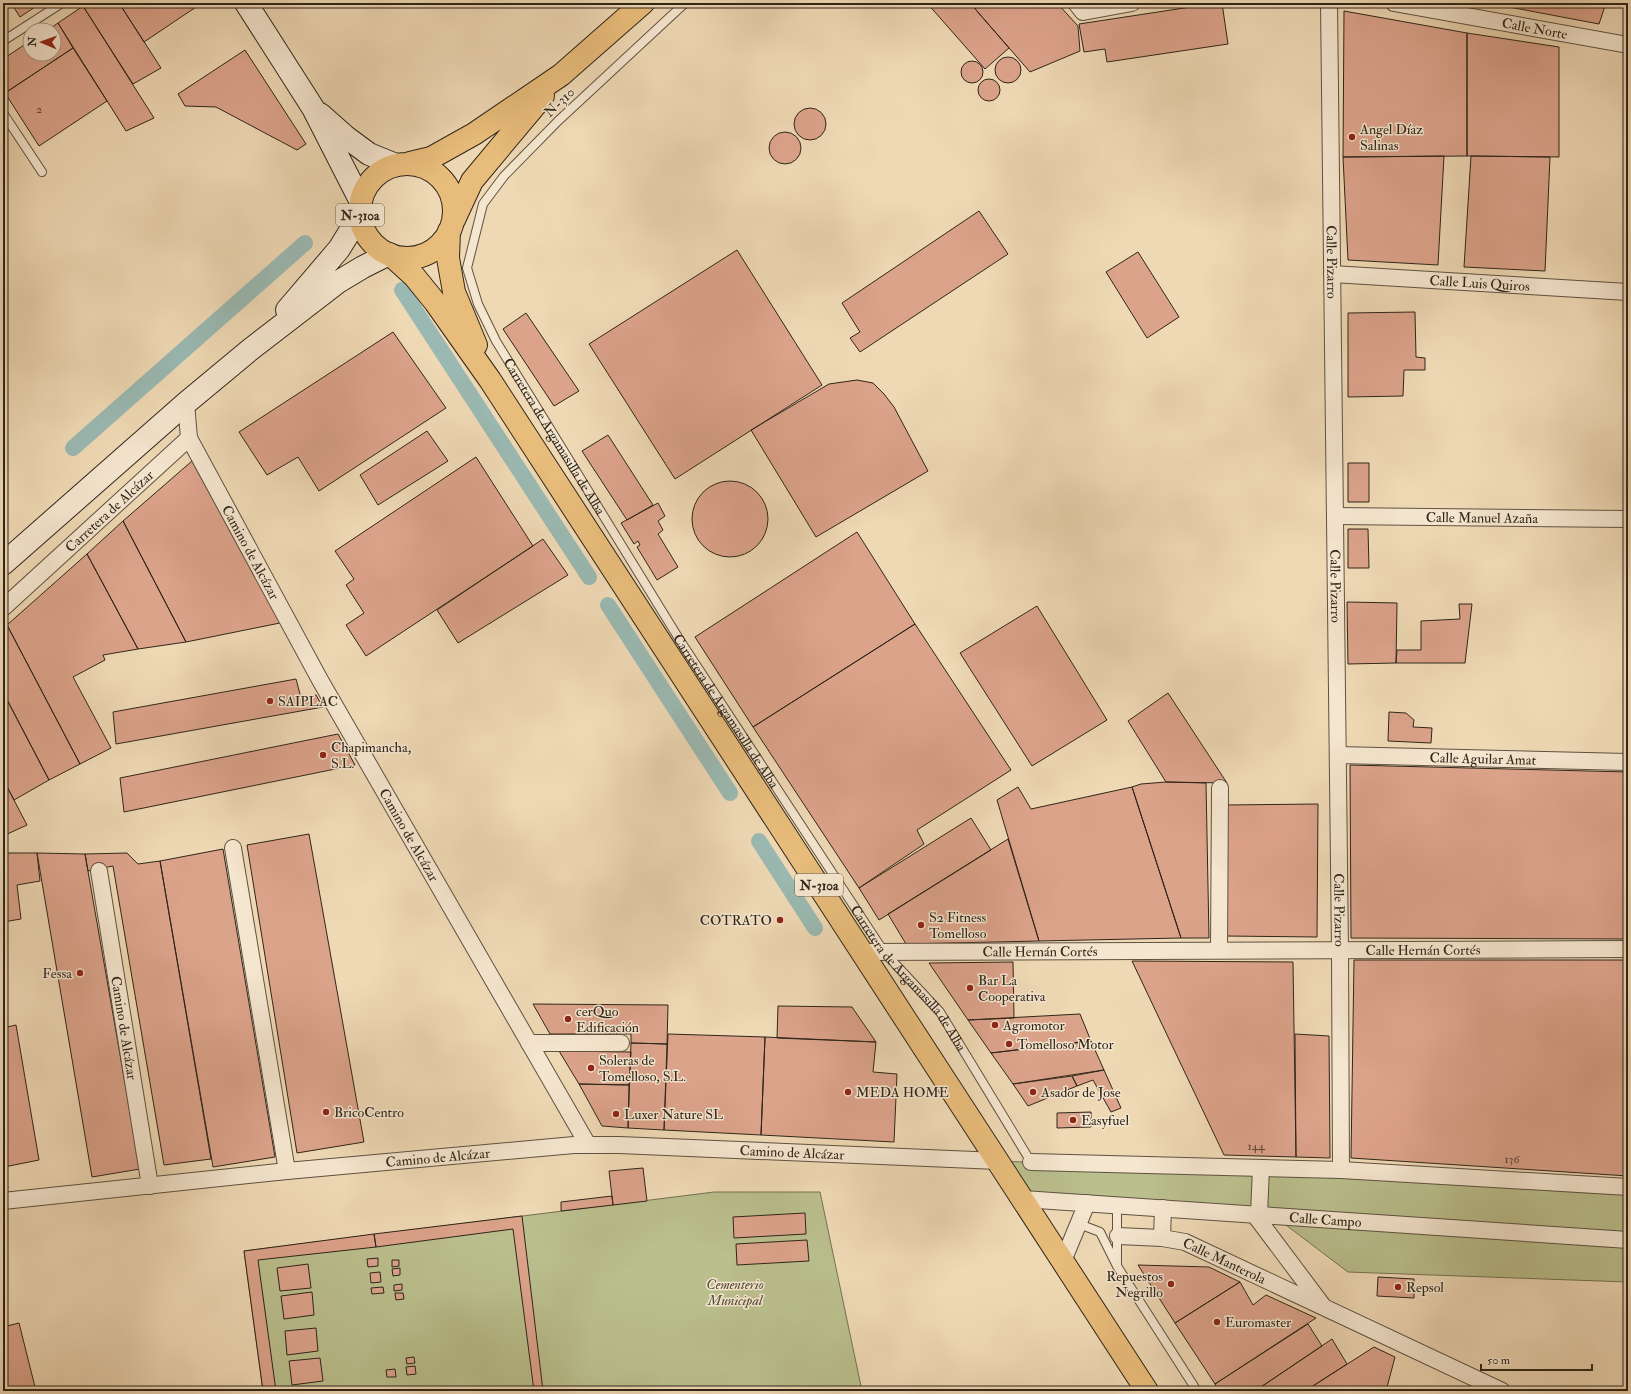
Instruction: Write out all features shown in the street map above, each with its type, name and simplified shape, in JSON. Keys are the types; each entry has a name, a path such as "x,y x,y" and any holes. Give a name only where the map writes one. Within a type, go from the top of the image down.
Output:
{"highway":[{"name":"N-310a","path":"490,380 435,302 414,276 391,255 378,248 369,239 363,227 360,209 367,186 379,172 403,164 431,158 474,134 561,75 643,3"},
{"name":"N-310a","path":"391,255 406,258 425,254 442,242 451,227 472,181 561,75"},
{"name":"N-310a","path":"403,164 426,167 440,176 449,190 454,206 448,258 454,292 490,380"},
{"name":"Carretera de Argamasilla de Alba","path":"490,380 1147,1391"}],"main road":[{"path":"246,3 313,108 360,209 335,254 251,349"},
{"path":"313,108 346,137 369,154 403,164"},
{"path":"3,564 186,403 251,349 338,282 391,255"}],"street":[{"path":"1076,3 1083,12 1132,3"},
{"name":"Calle Pizarro","path":"1329,3 1338,755 1341,1170"},
{"name":"Calle Norte","path":"1394,3 1628,45"},
{"name":"Calle Luis Quiros","path":"1332,274 1628,292"},
{"path":"186,403 189,438"},
{"name":"Carretera de Alcázar","path":"3,608 189,438"},
{"name":"Camino de Alcázar","path":"189,438 320,680 588,1145"},
{"name":"Calle Manuel Azaña","path":"1335,516 1628,519"},
{"name":"Calle Aguilar Amat","path":"1338,755 1628,762"},
{"path":"1219,950 1220,788"},
{"path":"234,848 287,1171"},
{"name":"Camino de Alcázar","path":"99,871 150,1186"},
{"name":"Calle Hernán Cortés","path":"862,952 1628,949"},
{"path":"529,1043 621,1043"},
{"name":"Camino de Alcázar","path":"3,1201 287,1171 588,1145 619,1145 998,1161"},
{"path":"1031,1162 1341,1170 1628,1187"},
{"path":"1257,1214 1261,1168"},
{"name":"Calle Campo","path":"1023,1199 1628,1240"},
{"path":"1063,1261 1087,1203"},
{"path":"1162,1238 1163,1208"},
{"name":"Calle Manterola","path":"1257,1214 1325,1309"},
{"name":"Calle Manterola","path":"1118,1236 1162,1238 1185,1242 1502,1391"}],"lane":[{"path":"3,41 62,3"},
{"name":"N-310","path":"474,237 483,204 504,176 563,116 685,3"},
{"path":"3,113 42,172"},
{"name":"Carretera de Argamasilla de Alba","path":"474,237 467,268 478,304 496,341 681,642 884,952 940,1012 1031,1162"},
{"path":"1117,1205 1117,1266"},
{"path":"1079,1224 1100,1232 1117,1266 1197,1391"}],"green space":[{"path":"998,1161 1628,1187 1628,1282 1348,1272 1274,1216 1023,1199"},
{"name":"Cementerio Municipal","path":"714,1192 820,1192 862,1391 263,1391 244,1251"}],"building":[{"path":"11,3 41,3 20,17"},
{"path":"88,3 119,3 161,68 133,84 83,6"},
{"path":"119,3 202,3 144,42"},
{"path":"927,3 970,3 1009,48 985,69"},
{"path":"970,3 1057,3 1078,26 1080,51 1030,72"},
{"path":"1222,3 1228,44 1107,62 1105,49 1084,52 1079,24"},
{"path":"1488,3 1606,3 1599,24"},
{"path":"83,6 154,118 126,131 62,29 62,22 59,22"},
{"path":"1344,11 1467,33 1467,156 1343,157"},
{"path":"62,30 73,48 62,55"},
{"path":"1467,33 1559,47 1559,157 1467,156"},
{"path":"22,46 22,62 52,62 5,93 3,91 3,59"},
{"path":"73,48 107,101 39,146 5,93 52,62 62,62 62,55"},
{"path":"245,50 306,144 297,150 216,107 185,106 178,94"},
{"path":"1008,57 1017,61 1021,70 1017,79 1008,83 999,79 995,70 999,61"},
{"path":"972,61 980,64 983,72 980,80 972,83 964,80 961,72 964,64"},
{"path":"989,79 997,82 1000,90 997,98 989,101 981,98 978,90 981,82"},
{"path":"810,108 819,111 823,115 826,124 823,133 819,137 810,140 801,137 797,133 794,124 797,115 801,111"},
{"path":"785,132 794,135 798,139 801,148 798,157 794,161 785,164 776,161 772,157 769,148 772,139 776,135"},
{"path":"1444,156 1438,265 1348,260 1343,157"},
{"path":"1471,156 1550,157 1545,271 1464,267"},
{"path":"979,211 1008,254 860,352 850,338 860,332 842,303"},
{"path":"737,250 822,385 675,479 589,344"},
{"path":"1138,252 1179,317 1147,338 1106,272"},
{"path":"1415,312 1416,357 1425,358 1425,370 1404,370 1403,396 1348,397 1348,313"},
{"path":"526,313 579,391 554,406 503,329"},
{"path":"393,332 446,408 319,491 298,457 267,475 239,432"},
{"path":"857,380 873,383 884,394 894,407 928,471 816,537 751,430 829,384"},
{"path":"427,431 448,461 378,505 360,475"},
{"path":"608,435 653,505 627,520 582,451"},
{"path":"476,457 533,546 366,656 346,625 364,613 346,585 354,579 335,551"},
{"path":"192,461 280,623 186,642 123,521"},
{"path":"1348,463 1369,463 1369,502 1348,502"},
{"path":"730,481 745,484 757,492 765,504 768,519 765,534 757,546 745,554 730,557 715,554 703,546 695,534 692,519 695,504 703,492 715,484"},
{"path":"658,503 665,516 658,521 663,530 658,534 678,567 657,580 637,547 640,545 638,541 634,544 621,523"},
{"path":"123,521 186,642 138,649 87,554"},
{"path":"1348,529 1368,529 1369,568 1348,568"},
{"path":"857,532 915,624 753,727 695,637"},
{"path":"543,539 568,575 458,643 437,610"},
{"path":"87,554 138,649 103,655 105,660 73,677 111,748 80,764 7,625"},
{"path":"1347,602 1397,603 1396,663 1348,664"},
{"path":"1459,604 1472,604 1465,663 1396,663 1397,650 1421,650 1421,621 1460,619"},
{"path":"1037,606 1107,720 1032,766 960,653"},
{"path":"915,624 1011,770 917,830 924,844 859,888 753,727"},
{"path":"7,625 80,764 49,780 3,692 3,629"},
{"path":"296,679 301,698 316,695 323,707 116,744 113,712"},
{"path":"3,692 49,780 14,800 3,779"},
{"path":"1168,693 1227,783 1166,782 1128,721"},
{"path":"1389,712 1406,713 1414,720 1413,727 1432,728 1431,743 1388,741"},
{"path":"338,734 355,765 124,812 120,778"},
{"path":"1350,765 1628,772 1628,939 1351,938"},
{"path":"3,779 27,825 3,836"},
{"path":"1166,782 1206,783 1209,938 1181,938 1132,787 1141,784"},
{"path":"1018,787 1031,809 1132,787 1181,938 1039,941 997,800"},
{"path":"1318,804 1317,937 1225,936 1227,805"},
{"path":"971,818 991,850 879,920 859,888"},
{"path":"309,834 364,1142 297,1153 247,845"},
{"path":"1008,839 1039,941 906,944 888,914"},
{"path":"223,849 275,1157 213,1167 160,861"},
{"path":"3,853 37,853 40,881 17,885 21,919 3,922"},
{"path":"37,853 85,854 140,1169 92,1177"},
{"path":"127,853 138,864 160,861 211,1159 164,1165 113,866 88,871 85,854"},
{"path":"1354,960 1628,960 1628,1176 1351,1158"},
{"path":"1132,961 1293,962 1296,1157 1224,1155"},
{"path":"1013,962 1014,1018 968,1020 929,963"},
{"path":"533,1004 668,1005 667,1044 631,1043 631,1034 550,1034"},
{"path":"778,1006 852,1007 876,1042 777,1038"},
{"path":"1080,1014 1091,1041 991,1053 968,1020"},
{"path":"16,1025 39,1160 4,1167 8,1188 3,1189 3,1028"},
{"path":"668,1034 765,1037 761,1135 664,1130"},
{"path":"1295,1034 1329,1036 1330,1158 1296,1157"},
{"path":"765,1037 876,1042 873,1072 897,1074 894,1142 761,1135"},
{"path":"1091,1041 1104,1070 1013,1084 991,1053"},
{"path":"631,1043 667,1044 664,1130 628,1128"},
{"path":"559,1051 631,1052 629,1085 579,1084"},
{"path":"1104,1070 1121,1108 1111,1112 1093,1080 1077,1086 1072,1076"},
{"path":"1072,1076 1077,1086 1028,1106 1013,1084"},
{"path":"579,1084 629,1085 628,1128 602,1126"},
{"path":"1091,1112 1091,1127 1057,1128 1057,1113"},
{"path":"643,1168 647,1201 613,1205 609,1171"},
{"path":"612,1196 613,1205 561,1211 561,1202"},
{"path":"805,1213 806,1234 734,1238 733,1217"},
{"path":"522,1216 543,1391 534,1391 513,1229 376,1247 374,1234"},
{"path":"374,1234 376,1247 258,1260 276,1391 263,1391 244,1251"},
{"path":"807,1240 809,1261 737,1265 736,1244"},
{"path":"378,1258 378,1266 368,1267 367,1259"},
{"path":"392,1260 399,1260 399,1266 392,1267"},
{"path":"308,1264 311,1288 280,1291 277,1268"},
{"path":"1138,1265 1209,1267 1240,1282 1175,1323"},
{"path":"400,1268 400,1275 393,1276 392,1269"},
{"path":"380,1272 381,1282 371,1283 370,1273"},
{"path":"1378,1277 1414,1279 1414,1298 1377,1296"},
{"path":"1240,1282 1253,1305 1266,1295 1316,1318 1215,1384 1175,1323"},
{"path":"402,1284 402,1290 394,1291 394,1285"},
{"path":"383,1287 384,1293 372,1294 371,1288"},
{"path":"312,1292 314,1315 284,1319 281,1296"},
{"path":"395,1293 403,1293 404,1299 396,1300"},
{"path":"19,1323 36,1391 3,1391 3,1327"},
{"path":"1308,1324 1322,1346 1255,1391 1219,1391 1215,1384"},
{"path":"316,1328 318,1351 287,1355 285,1331"},
{"path":"1332,1339 1347,1364 1305,1391 1255,1391"},
{"path":"1374,1347 1395,1357 1386,1391 1305,1391"},
{"path":"414,1357 415,1363 407,1364 406,1358"},
{"path":"320,1358 323,1381 292,1385 289,1361"},
{"path":"415,1366 416,1374 407,1375 406,1367"},
{"path":"395,1369 396,1377 387,1377 386,1370"}],"waterway":[{"path":"73,448 305,243"},
{"path":"402,290 589,577"},
{"path":"608,605 730,793"},
{"path":"759,841 815,928"}],"place":[{"name":"Angel Díaz Salinas","path":"1352,137"},
{"name":"SAIPLAC","path":"270,701"},
{"name":"Chapimancha, S.L.","path":"323,755"},
{"name":"COTRATO","path":"780,920"},
{"name":"S2 Fitness Tomelloso","path":"921,925"},
{"name":"Fessa","path":"80,973"},
{"name":"Bar La Cooperativa","path":"970,988"},
{"name":"cerQuo Edificación","path":"568,1019"},
{"name":"Agromotor","path":"995,1025"},
{"name":"Tomelloso Motor","path":"1009,1044"},
{"name":"Soleras de Tomelloso, S.L.","path":"591,1068"},
{"name":"MEDA HOME","path":"848,1092"},
{"name":"Asador de Jose","path":"1033,1092"},
{"name":"BricoCentro","path":"326,1112"},
{"name":"Luxer Nature SL","path":"616,1114"},
{"name":"Easyfuel","path":"1073,1120"},
{"name":"Repuestos Negrillo","path":"1171,1284"},
{"name":"Repsol","path":"1398,1287"},
{"name":"Euromaster","path":"1217,1322"}]}
